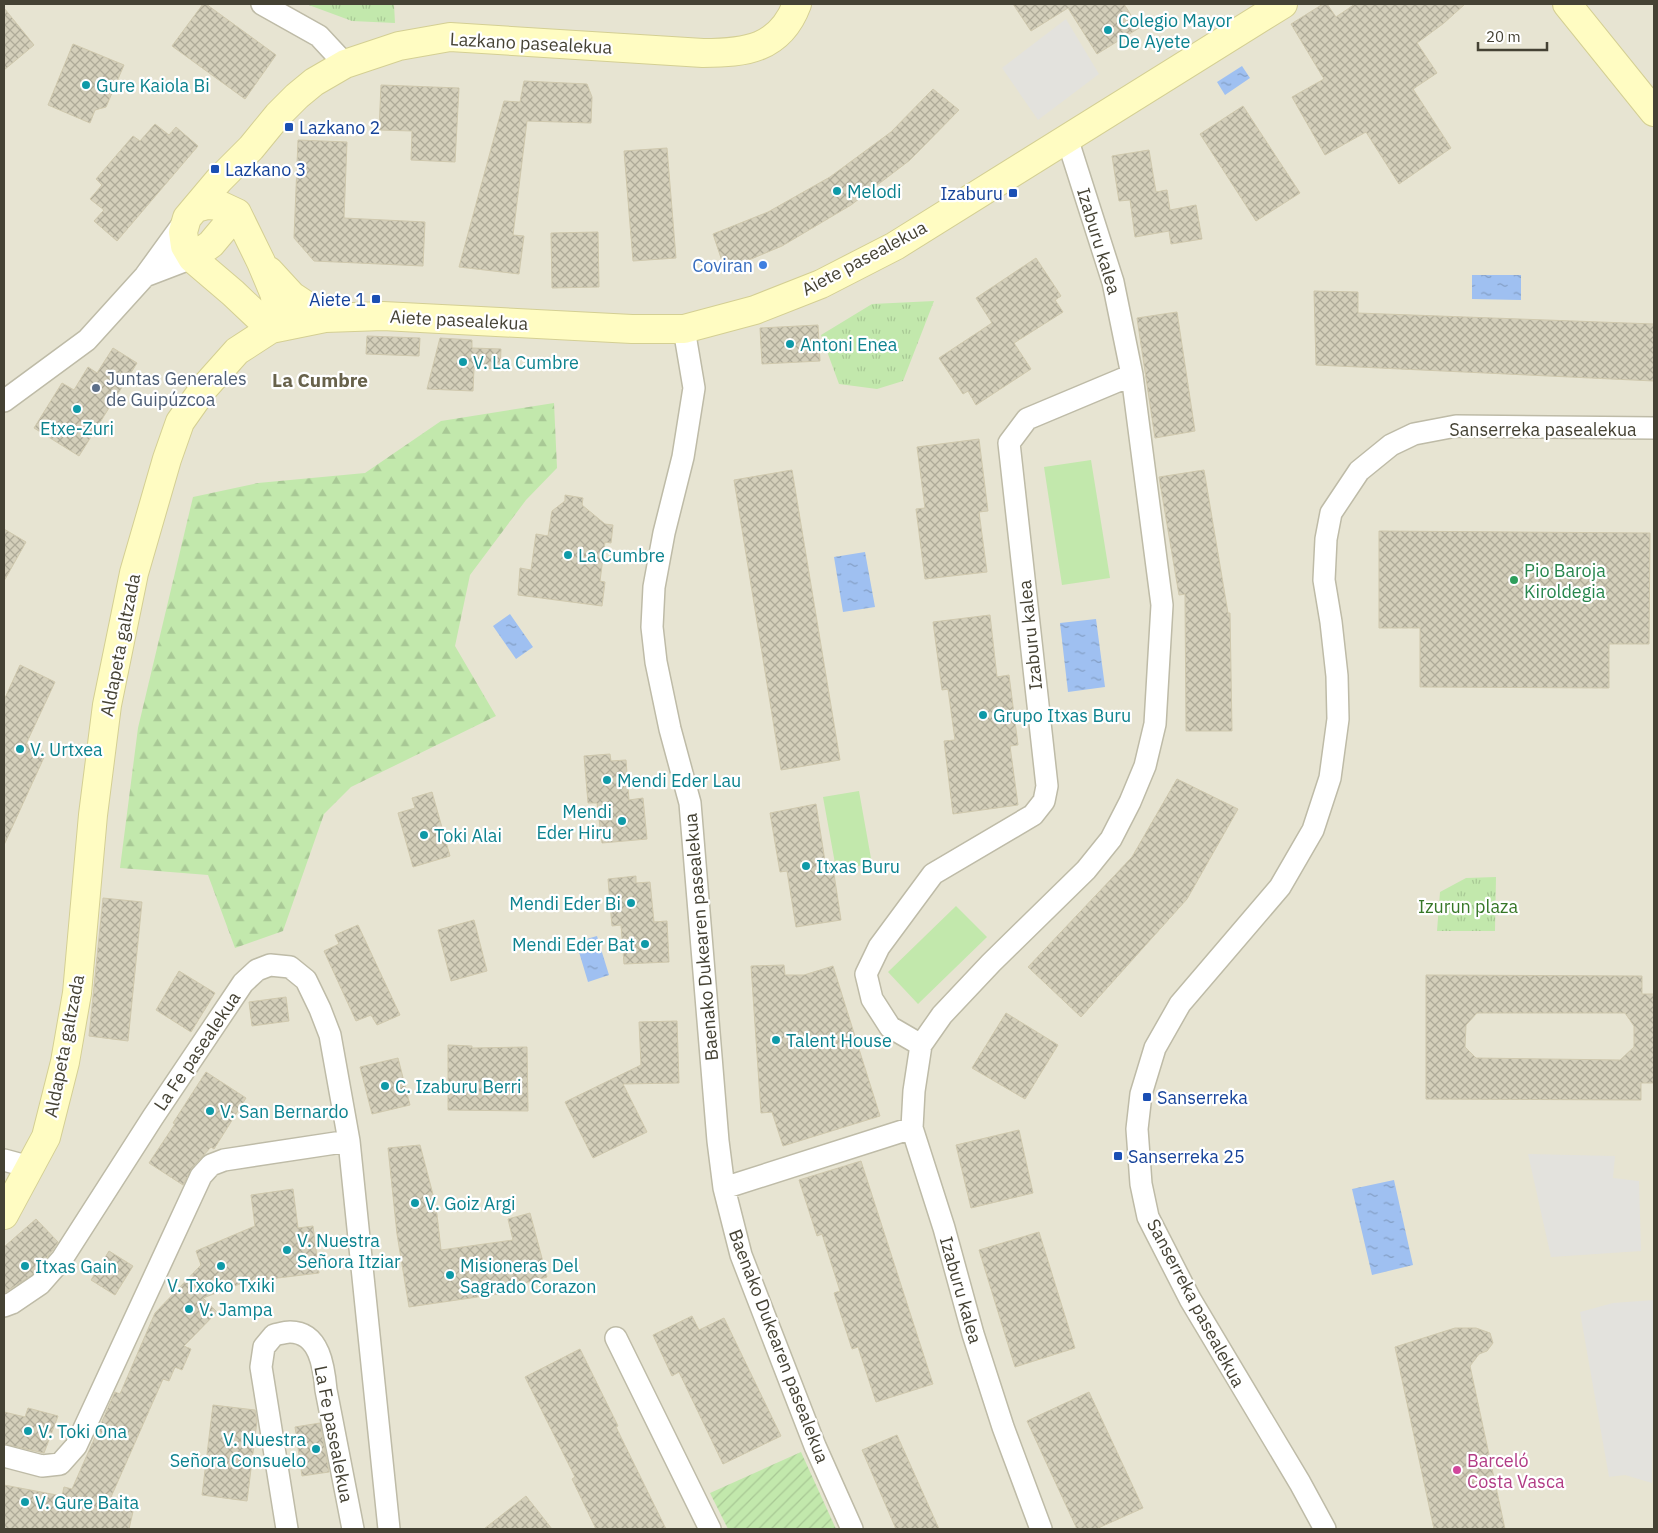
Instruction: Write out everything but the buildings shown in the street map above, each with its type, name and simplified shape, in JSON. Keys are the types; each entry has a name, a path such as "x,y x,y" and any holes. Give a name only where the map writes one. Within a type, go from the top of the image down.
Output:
{"street":[{"path":"262,4 319,36 345,64"},
{"name":"Lazkano pasealekua","path":"192,213 297,96 314,82 345,64 399,46 450,37 729,53 752,49 771,39 783,28 797,4"},
{"name":"Aiete pasealekua","path":"276,328 325,318 382,316 623,328 684,329 755,310 821,284 895,246 1283,4"},
{"path":"1568,4 1654,112"},
{"path":"1590,4 1654,83"},
{"name":"Izaburu kalea","path":"1041,1529 1003,1428 912,1128 914,1091 920,1045 942,1016 991,964 1086,870 1111,839 1130,802 1145,766 1155,724 1162,605 1132,375 1114,282 1067,138"},
{"path":"251,148 239,186 237,213 274,293 276,328"},
{"path":"4,401 87,340 145,276 192,213 206,204 222,206 237,213"},
{"path":"192,213 183,232 185,246 192,258 276,328"},
{"path":"145,276 192,258 211,244 237,213"},
{"path":"261,262 292,296 325,318"},
{"path":"233,293 239,321 237,351"},
{"name":"Aldapeta galtzada","path":"4,1215 46,1137 67,1052 77,993 93,815 107,705 134,573 167,459 180,422 204,388 237,351 276,328"},
{"name":"Baenako Dukearen pasealekua","path":"684,329 694,388 683,457 664,533 654,587 652,627 656,662 670,729 690,804 718,1141 724,1188 741,1255 775,1346 815,1446 852,1529"},
{"name":"Izaburu kalea","path":"920,1045 890,1027 872,999 866,974 879,947 933,874 1033,815 1044,801 1047,786 1009,442 1027,419 1132,375"},
{"name":"Sanserreka pasealekua","path":"1325,1529 1300,1483 1190,1299 1148,1217 1142,1184 1137,1129 1141,1094 1155,1048 1180,1004 1280,887 1313,830 1330,778 1338,719 1337,676 1324,580 1326,539 1331,513 1359,471 1391,445 1414,434 1456,426 1654,428"},
{"name":"La Fe pasealekua","path":"4,1306 12,1303 40,1284 62,1259 153,1117 243,984 257,970 270,964 290,967 306,980 330,1035 349,1141 389,1529"},
{"path":"724,1188 912,1128"},
{"path":"4,1456 42,1466 60,1464 76,1446 201,1176 211,1165 224,1160 349,1141"},
{"path":"4,1160 30,1167"},
{"name":"La Fe pasealekua","path":"287,1529 261,1366 264,1347 274,1335 290,1332 301,1334 314,1344 324,1366 326,1390 353,1529"},
{"path":"616,1338 710,1529"}],"shaded area":[{"path":"4,4 1654,4 1654,1529 4,1529"},
{"path":"1066,19 1099,74 1038,120 1002,68"},
{"path":"1528,1154 1615,1156 1613,1178 1639,1181 1641,1251 1551,1257"},
{"path":"1654,1300 1652,1483 1625,1475 1609,1477 1580,1312 1613,1303"}],"green space":[{"path":"306,4 394,4 395,23 352,21"},
{"path":"934,301 903,381 877,389 839,384 821,335 872,304"},
{"path":"554,403 557,468 526,500 470,575 455,646 496,716 351,787 324,814 283,931 235,948 208,875 120,868 138,728 193,497 258,483 365,473 441,421"},
{"path":"1091,460 1110,578 1062,585 1044,467"},
{"path":"859,791 872,864 836,869 823,797"},
{"name":"Izurun plaza","path":"1496,877 1495,931 1437,931 1440,892 1466,878"},
{"path":"956,906 987,937 918,1004 888,972"},
{"path":"801,1452 836,1529 728,1529 710,1493"}],"water":[{"path":"1242,66 1250,78 1225,95 1217,82"},
{"path":"1472,275 1521,275 1521,300 1472,299"},
{"path":"865,552 875,607 843,612 834,557"},
{"path":"510,614 533,647 516,659 493,626"},
{"path":"1096,619 1105,687 1068,692 1060,623"},
{"path":"597,936 609,975 588,982 576,942"},
{"path":"1394,1180 1413,1265 1372,1275 1352,1189"}],"place":[{"name":"Colegio Mayor De Ayete","path":"1108,30"},
{"name":"Gure Kaiola Bi","path":"86,85"},
{"name":"Lazkano 2","path":"289,127"},
{"name":"Lazkano 3","path":"215,169"},
{"name":"Melodi","path":"837,191"},
{"name":"Izaburu","path":"1013,193"},
{"name":"Coviran","path":"763,265"},
{"name":"Aiete 1","path":"376,299"},
{"name":"Antoni Enea","path":"790,344"},
{"name":"V. La Cumbre","path":"463,362"},
{"name":"Juntas Generales de Guipúzcoa","path":"96,388"},
{"name":"Etxe-Zuri","path":"77,409"},
{"name":"La Cumbre","path":"568,555"},
{"name":"Pio Baroja Kiroldegia","path":"1514,580"},
{"name":"Grupo Itxas Buru","path":"983,715"},
{"name":"V. Urtxea","path":"20,749"},
{"name":"Mendi Eder Lau","path":"607,780"},
{"name":"Mendi Eder Hiru","path":"622,821"},
{"name":"Toki Alai","path":"424,835"},
{"name":"Itxas Buru","path":"806,866"},
{"name":"Mendi Eder Bi","path":"631,903"},
{"name":"Mendi Eder Bat","path":"645,944"},
{"name":"Talent House","path":"776,1040"},
{"name":"C. Izaburu Berri","path":"385,1086"},
{"name":"Sanserreka","path":"1147,1097"},
{"name":"V. San Bernardo","path":"210,1111"},
{"name":"Sanserreka 25","path":"1118,1156"},
{"name":"V. Goiz Argi","path":"415,1203"},
{"name":"V. Nuestra Señora Itziar","path":"287,1250"},
{"name":"Itxas Gain","path":"25,1266"},
{"name":"V. Txoko Txiki","path":"221,1266"},
{"name":"Misioneras Del Sagrado Corazon","path":"450,1275"},
{"name":"V. Jampa","path":"189,1309"},
{"name":"V. Toki Ona","path":"28,1431"},
{"name":"V. Nuestra Señora Consuelo","path":"316,1449"},
{"name":"Barceló Costa Vasca","path":"1457,1470"},
{"name":"V. Gure Baita","path":"25,1502"}],"district":[{"name":"La Cumbre","path":"320,380"}]}
